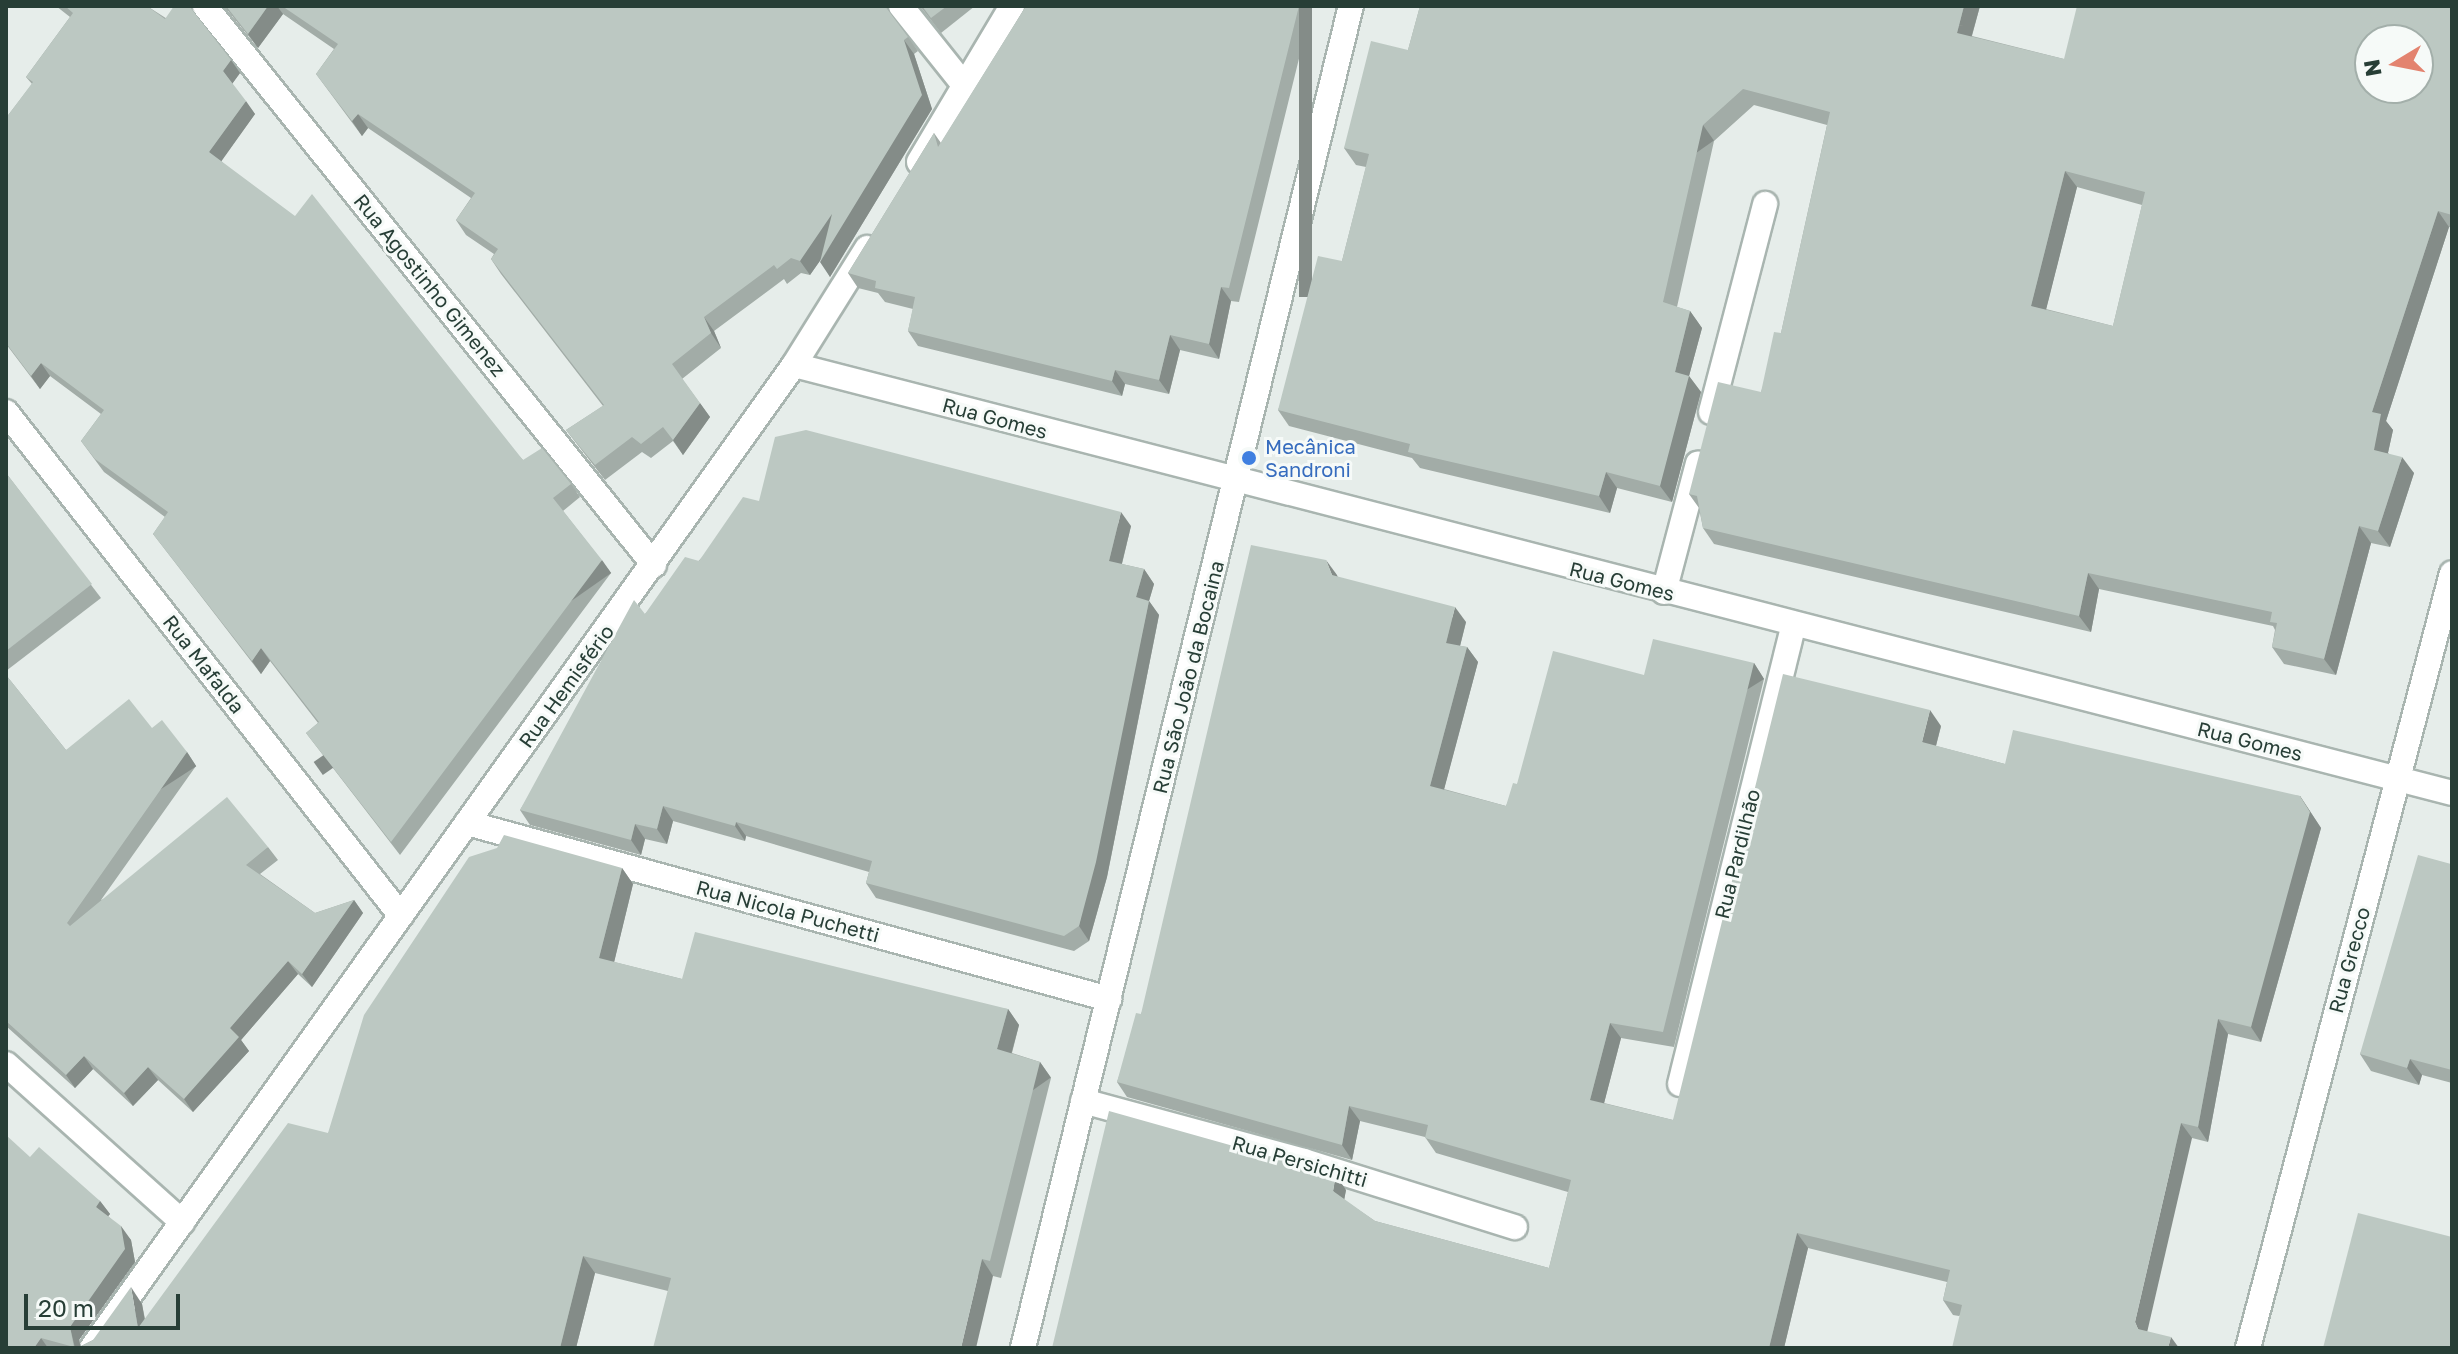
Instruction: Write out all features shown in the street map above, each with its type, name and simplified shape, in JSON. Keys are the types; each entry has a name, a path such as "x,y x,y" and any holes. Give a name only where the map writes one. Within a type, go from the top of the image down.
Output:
{"street":[{"name":"Rua Agostinho Gimenez","path":"205,6 654,565"},
{"path":"901,6 964,85"},
{"path":"903,188 1012,6"},
{"name":"Rua São João da Bocaina","path":"1023,1348 1351,6"},
{"path":"1664,592 1765,204"},
{"name":"Rua Hemisfério","path":"92,1348 654,565 794,365 880,226"},
{"name":"Rua Gomes","path":"794,365 2452,793"},
{"name":"Rua Mafalda","path":"6,412 401,916"},
{"name":"Rua Grecco","path":"2248,1348 2452,573"},
{"name":"Rua Pardilhão","path":"1680,1084 1794,624"},
{"name":"Rua Nicola Puchetti","path":"467,823 1109,999"},
{"path":"6,1064 182,1222"},
{"name":"Rua Persichitti","path":"1083,1101 1304,1161 1515,1227"}],"building":[{"path":"65,6 147,6 165,19 174,6 189,6 231,60 223,71 246,101 209,152 295,216 312,194 523,460 542,448 571,484 553,498 602,560 391,842 306,733 319,722 261,648 252,661 153,534 168,512 95,459 81,441 104,410 41,363 31,376 6,343 6,118 33,82 26,77 73,13"},
{"path":"226,6 268,6 248,34"},
{"path":"282,6 885,6 908,37 904,40 922,95 820,262 832,214 800,261 791,258 777,269 774,265 704,317 711,333 672,364 700,403 673,440 663,427 641,444 632,437 595,465 566,430 604,405 491,259 498,249 456,220 475,193 358,114 352,121 316,74 338,44"},
{"path":"922,6 947,6 931,18"},
{"path":"1026,6 1299,6 1229,288 1221,287 1209,344 1170,335 1159,380 1115,370 1112,381 908,331 915,297 875,288 876,281 848,273 934,133 938,147"},
{"path":"1420,6 1964,6 1957,33 2064,59 2077,6 2452,6 2452,215 2438,211 2372,412 2381,414 2374,450 2402,457 2378,531 2359,526 2324,659 2272,647 2277,623 2270,622 2272,612 2088,573 2079,616 1703,528 1697,496 1689,494 1718,382 1761,392 1774,332 1781,333 1830,112 1743,89 1703,125 1663,302 1690,311 1675,372 1689,376 1660,486 1606,472 1599,496 1408,452 1410,444 1278,410 1318,256 1342,261 1369,154 1344,148 1371,41 1408,50","holes":["2065,171 2145,192 2113,326 2031,306"]},
{"path":"806,430 1121,512 1109,561 1144,569 1136,597 1149,601 1096,862 1079,926 1064,936 866,883 872,861 736,822 735,826 663,806 657,829 635,824 631,840 520,810 634,600 645,614 685,557 699,561 743,497 759,501 775,437"},
{"path":"6,473 92,584 6,651"},
{"path":"1251,545 1326,560 1332,575 1455,607 1446,643 1467,647 1430,786 1506,806 1513,783 1517,784 1553,651 1644,675 1653,639 1754,663 1663,1032 1610,1023 1590,1100 1673,1120 1783,674 1930,710 1922,742 2005,764 2013,730 2300,796 2310,812 2251,1027 2218,1019 2198,1127 2181,1123 2135,1322 2138,1329 2171,1337 2168,1348 1952,1348 1962,1305 1943,1300 1950,1270 1797,1233 1769,1348 1052,1348 1109,1111 1336,1175 1333,1191 1375,1221 1549,1268 1571,1180 1425,1138 1428,1125 1349,1106 1342,1145 1117,1082 1136,1013 1141,1014"},
{"path":"6,675 66,750 129,699 152,728 162,720 187,752 67,923 70,926 227,797 268,847 246,865 315,913 354,900 302,974 288,961 230,1028 239,1037 184,1099 148,1067 124,1093 84,1056 66,1075 6,1021"},
{"path":"504,835 622,868 599,958 682,979 695,932 1008,1009 997,1049 1040,1062 990,1261 982,1259 961,1348 653,1348 671,1278 583,1256 560,1348 81,1346 93,1340 131,1287 138,1328 288,1123 328,1133 364,1015 469,857 497,848"},
{"path":"2418,855 2451,864 2452,859 2452,1070 2410,1059 2407,1068 2360,1054"},
{"path":"6,1135 30,1157 39,1147 100,1201 96,1207 121,1226 125,1249 70,1327 74,1347 41,1338 34,1348 6,1348"},
{"path":"2358,1213 2452,1237 2452,1348 2323,1348"}],"place":[{"name":"Mecânica Sandroni","path":"1249,458"}]}
